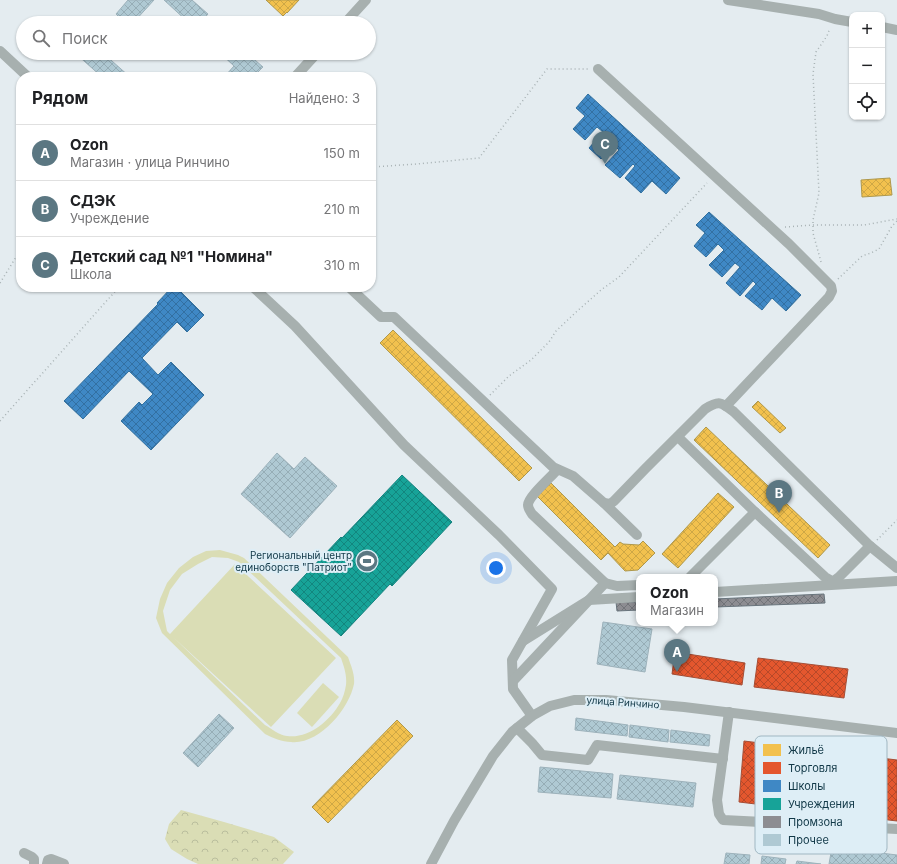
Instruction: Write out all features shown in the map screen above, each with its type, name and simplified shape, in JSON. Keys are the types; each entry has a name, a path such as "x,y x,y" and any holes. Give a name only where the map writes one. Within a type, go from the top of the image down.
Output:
{"street":[{"path":"351,16 366,0"},
{"path":"728,0 819,14 834,19 849,22"},
{"path":"885,28 897,30"},
{"path":"0,51 23,72"},
{"path":"300,72 311,60"},
{"path":"598,69 789,244 831,286 832,291 829,296 726,406"},
{"path":"258,292 295,326 404,445 499,535 552,589 512,660 513,689 532,716"},
{"path":"354,292 381,317 394,317 553,467 573,476 637,535"},
{"path":"604,503 610,504 614,501 705,409 712,404 719,403 734,412 870,546 897,568"},
{"path":"678,437 755,512 825,577 832,581 839,577 870,546"},
{"path":"557,470 531,498 528,504 532,514 605,583 617,586 636,585"},
{"path":"693,574 755,512"},
{"path":"718,592 897,581"},
{"path":"513,681 605,583"},
{"path":"522,642 589,600 636,597"},
{"name":"улица Ринчино","path":"431,864 454,821 493,756 512,732 532,716 550,706 574,700 606,700 730,712 897,733"},
{"path":"730,712 717,800 719,814 723,820 755,822"},
{"path":"517,728 542,755 588,760 597,745 723,760"},
{"path":"887,828 897,829"},
{"path":"24,853 34,859 34,864"},
{"path":"47,864 48,860 51,859 64,864"}],"path":[{"path":"823,278 813,233 813,220 819,193 813,74 816,52 827,36 834,19"},
{"path":"376,167 479,158 547,69 598,69"},
{"path":"483,402 510,376 531,360 549,342 556,331 600,290 619,277 714,175"},
{"path":"783,228 813,225 864,225 897,220"},
{"path":"831,286 862,256 879,249 897,220"},
{"path":"0,283 16,257"},
{"path":"0,421 115,292"},
{"path":"870,546 897,520"}],"green space":[{"path":"220,550 244,558 348,657 354,677 354,684 351,694 339,714 322,732 312,738 302,741 288,742 278,740 265,734 162,633 156,618 160,599 167,583 179,568 193,557 206,551","holes":["212,557 228,558 239,562 341,658 346,681 342,699 336,710 324,722 310,732 303,735 287,736 278,733 265,725 173,637 271,727 336,658 235,564 170,634 167,631 163,611 170,590 182,574"]},
{"path":"323,683 339,697 312,727 297,713"},
{"path":"181,810 274,837 294,852 283,864 198,864 171,849 165,839 169,824"}],"building: Жильё":[{"path":"266,0 299,0 283,16"},
{"path":"890,178 892,195 862,197 861,180"},
{"path":"393,330 532,468 519,481 380,343"},
{"path":"758,401 786,428 780,433 752,407"},
{"path":"706,427 830,545 818,558 694,440"},
{"path":"551,483 615,547 620,542 623,544 639,545 643,541 655,553 638,570 625,571 608,553 601,560 537,496"},
{"path":"718,493 734,507 678,568 662,554"},
{"path":"397,720 413,736 328,823 312,807"}],"building: Торговля":[{"path":"675,652 745,663 742,685 672,674"},
{"path":"758,658 848,669 844,698 754,687"},
{"path":"744,741 755,742 755,804 739,802"},
{"path":"887,759 897,760 897,821 887,820"}],"building: Школы":[{"path":"588,94 680,178 666,194 652,181 641,193 625,178 635,166 633,164 620,178 605,165 619,150 614,145 601,159 589,148 603,132 597,127 585,140 573,129 585,116 576,108"},
{"path":"709,212 801,295 786,311 772,298 762,310 745,296 756,284 753,281 740,296 726,283 740,267 735,263 722,277 709,265 724,250 718,244 706,257 694,246 705,233 696,225"},
{"path":"167,292 181,292 204,315 187,332 177,322 142,358 158,375 171,362 204,395 151,450 121,421 139,402 142,405 153,394 129,371 83,419 64,401 158,304 157,303"}],"building: Учреждения":[{"name":"Региональный центр единоборств \"Патриот\"","path":"402,475 452,522 392,586 390,584 341,636 291,590"}],"building: Промзона":[{"path":"824,594 825,603 718,607 718,599"},
{"path":"616,602 636,602 636,610 617,611"}],"building: Прочее":[{"path":"128,0 154,0 139,16 118,16 116,14"},
{"path":"164,0 192,0 208,14 206,16 181,16"},
{"path":"83,60 111,60 124,72 96,72"},
{"path":"228,60 255,60 263,67 258,72 229,72 234,66"},
{"path":"277,453 294,469 305,457 337,486 290,538 241,494"},
{"path":"603,622 652,629 645,672 597,664"},
{"path":"219,714 234,728 198,767 183,753"},
{"path":"576,718 628,725 627,736 575,730"},
{"path":"630,725 669,730 668,742 629,737"},
{"path":"671,730 710,735 709,746 670,742"},
{"path":"540,767 613,774 611,798 538,792"},
{"path":"620,775 696,783 693,807 617,799"},
{"path":"726,853 750,855 749,864 724,864"},
{"path":"831,854 897,855 897,864 829,864"},
{"path":"762,856 786,859 785,864 761,864"},
{"path":"797,861 821,864 796,864"}],"place":[{"name":"Детский сад №1 \"Номина\"","path":"605,164"},
{"name":"СДЭК","path":"779,513"},
{"name":"Региональный центр единоборств \"Патриот\"","path":"367,561"},
{"name":"Ozon","path":"677,672"}]}
